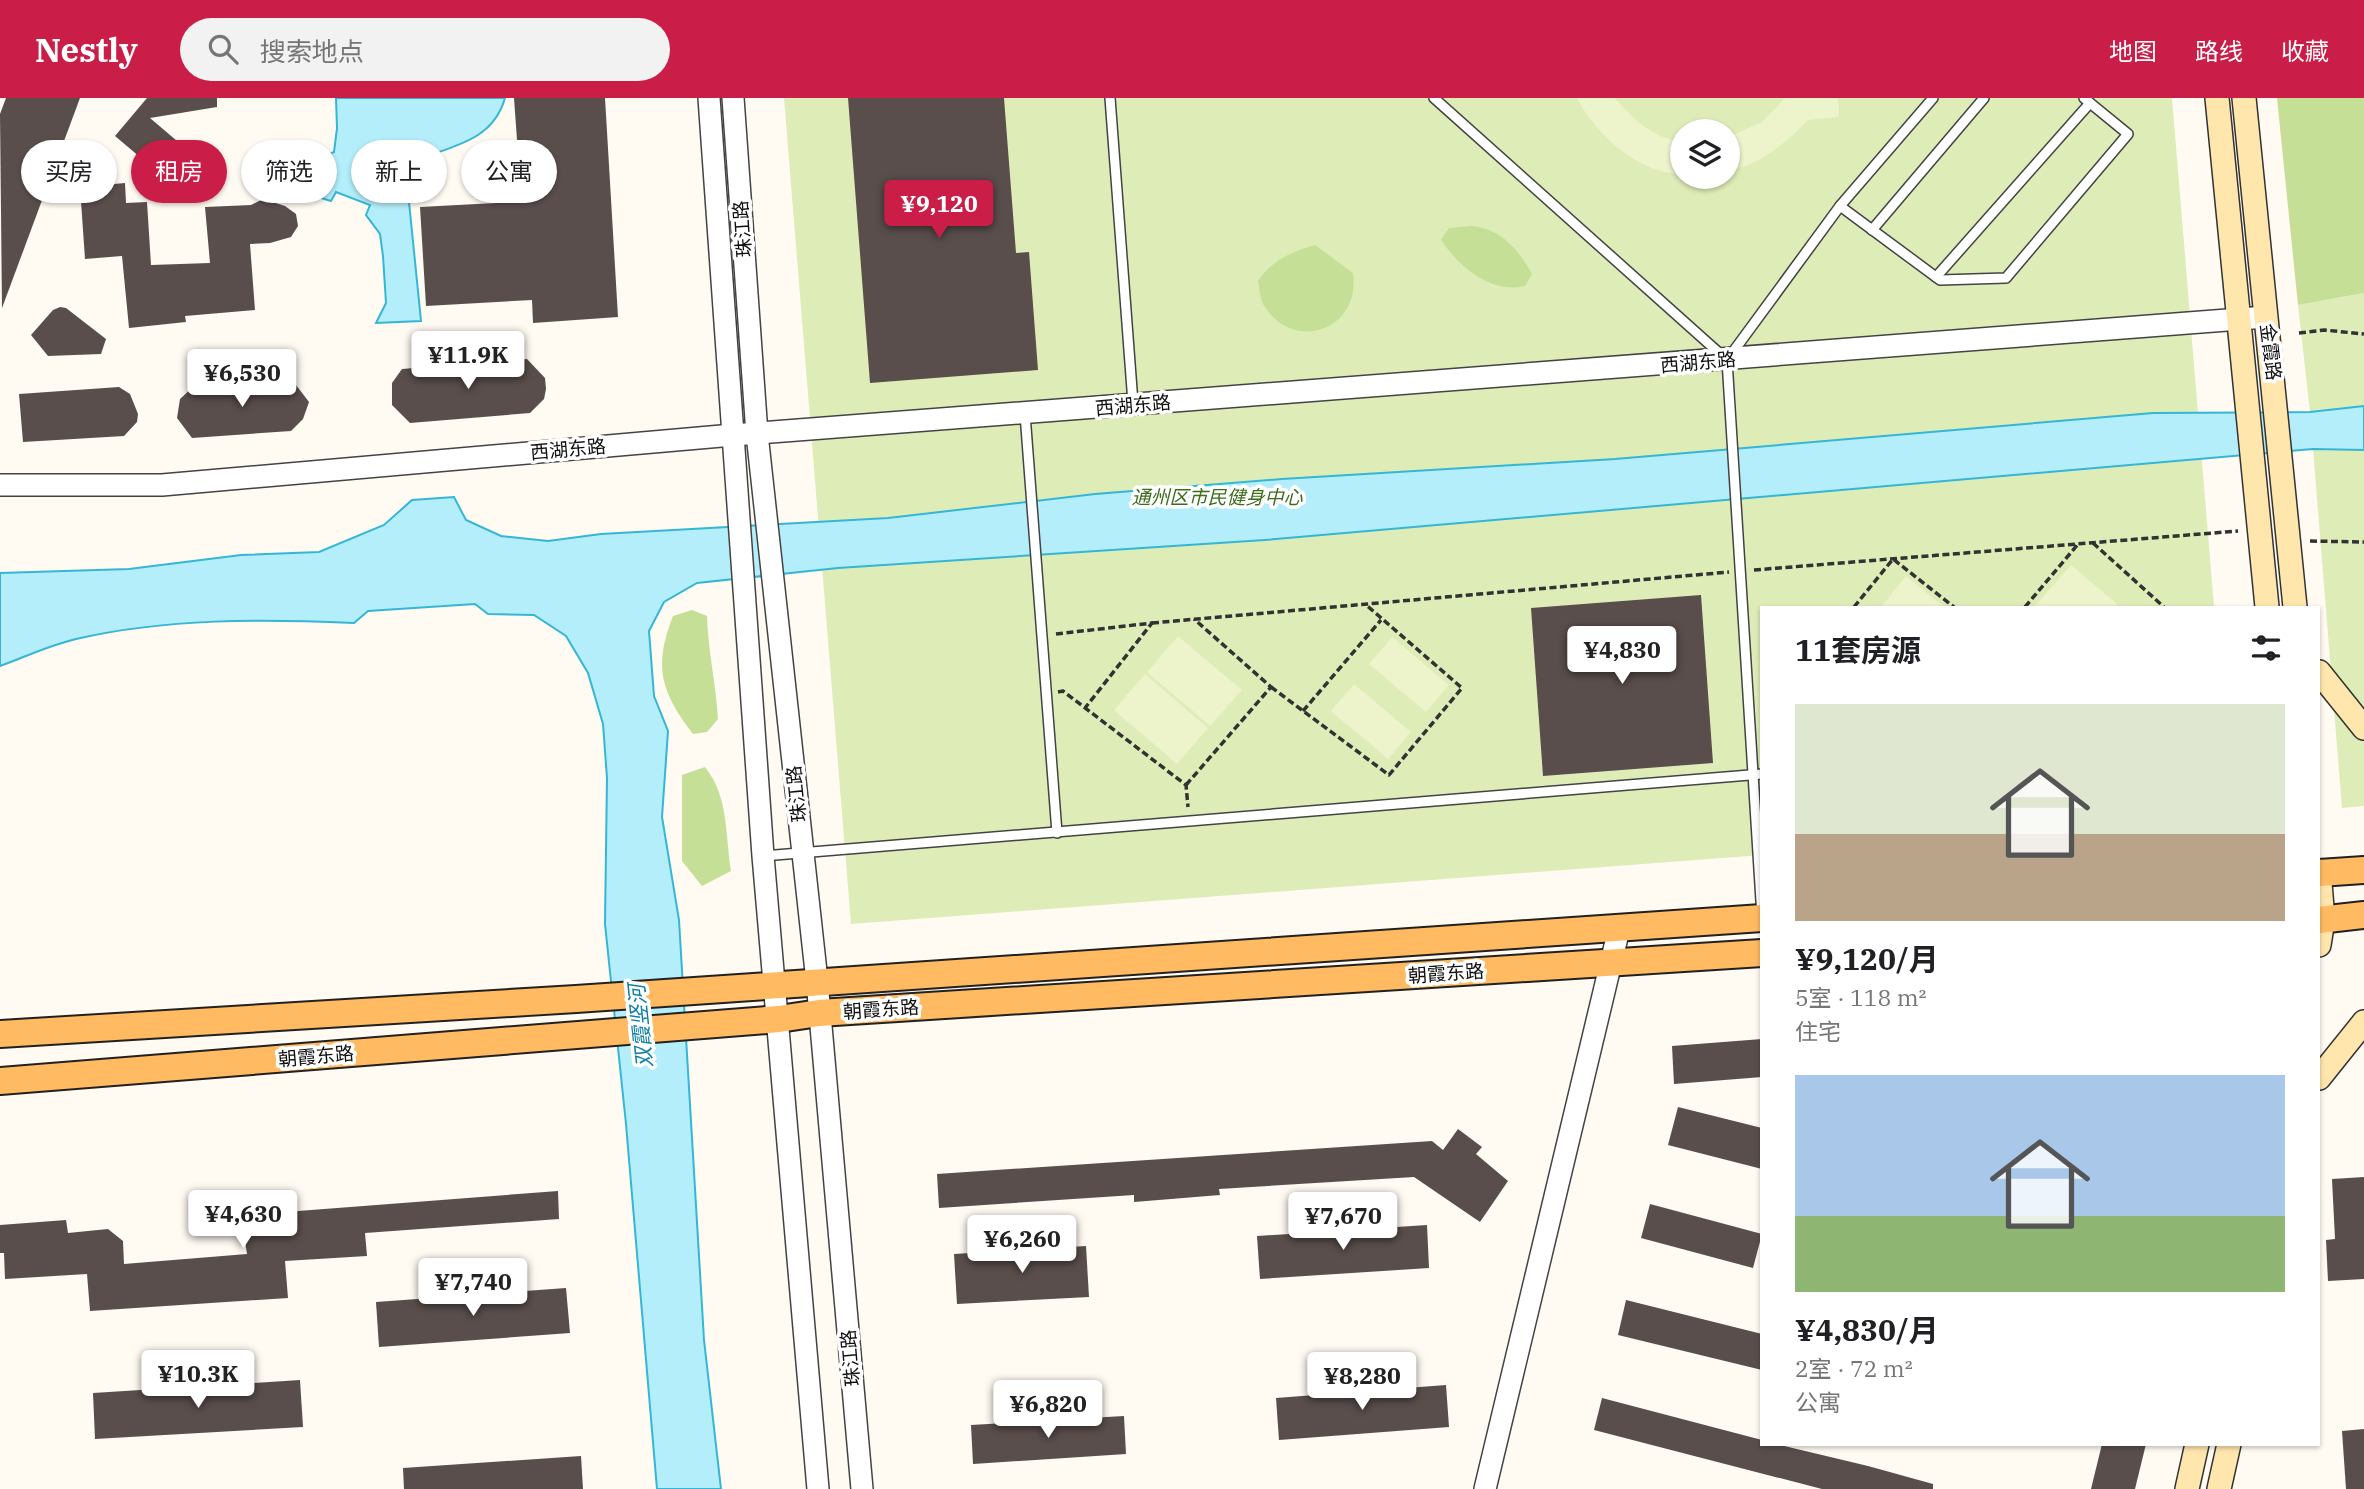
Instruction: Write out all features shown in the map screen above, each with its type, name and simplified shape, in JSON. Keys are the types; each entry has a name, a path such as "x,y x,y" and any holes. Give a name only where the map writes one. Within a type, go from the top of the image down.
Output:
{"main road":[{"name":"金霞路","path":"2217,98 2267,606"},
{"name":"金霞路","path":"2244,98 2283,465 2295,606"},
{"path":"2320,674 2364,728"},
{"path":"2320,872 2364,870"},
{"path":"2320,928 2364,915"},
{"name":"朝霞东路","path":"0,1034 576,999 1760,918"},
{"name":"朝霞东路","path":"0,1081 779,1019 820,1013 1760,953"},
{"path":"2320,1077 2364,1022"},
{"path":"2187,1489 2197,1446"},
{"path":"2219,1489 2229,1446"}],"street":[{"name":"珠江路","path":"709,98 763,856 818,1489"},
{"name":"珠江路","path":"733,98 757,434 817,981 862,1489"},
{"name":"西湖东路","path":"0,485 162,485 733,435 2266,317"},
{"path":"1485,1489 1619,929"}],"lane":[{"path":"1110,98 1133,405"},
{"path":"1434,98 1727,360"},
{"path":"1760,846 1758,775 1740,571 1727,360 1840,206 1933,98"},
{"path":"1872,230 1984,98"},
{"path":"1840,206 1940,280 2006,278 2128,134 2087,100 1936,277"},
{"path":"1026,414 1057,833"},
{"path":"763,856 1057,833 1189,819 1758,775"}],"path":[{"path":"2299,333 2324,330 2364,334"},
{"path":"1042,636 1152,623 1740,571 2260,530"},
{"path":"2320,540 2364,542"},
{"path":"2092,542 2163,606"},
{"path":"2026,606 2079,543"},
{"path":"1855,606 1893,559"},
{"path":"1893,559 1953,606"},
{"path":"1194,620 1271,687 1390,775 1462,688 1365,604"},
{"path":"1303,711 1382,619"},
{"path":"1085,708 1152,623"},
{"path":"1189,819 1186,785 1271,687"},
{"path":"1045,696 1063,691 1186,785"}],"green space":[{"name":"通州区市民健身中心","path":"784,98 2172,98 2214,606 1760,606 1760,855 851,924"},
{"path":"1577,98 1615,98 1644,127 1670,139 1670,172 1650,167 1620,150 1585,112"},
{"path":"1785,98 1838,98 1839,117 1808,120 1772,152 1740,168 1740,132 1762,122"},
{"path":"2277,98 2364,98 2364,293 2298,305"},
{"path":"1471,226 1491,231 1515,249 1532,274 1525,286 1500,286 1488,282 1467,269 1448,250 1441,240 1449,228"},
{"path":"1315,245 1353,273 1353,293 1347,309 1337,321 1323,329 1293,329 1278,321 1265,307 1258,281 1269,268 1283,258"},
{"path":"2364,293 2364,406 2310,412 2298,305"},
{"path":"2313,449 2364,450 2364,806 2342,808"},
{"path":"2071,565 2117,604 2115,606 2035,606"},
{"path":"1906,576 1943,606 1882,606"},
{"path":"692,610 707,616 718,719 707,732 693,734 667,692 662,665 663,650 673,616"},
{"path":"1178,636 1242,690 1210,726 1147,672"},
{"path":"1392,637 1449,685 1426,712 1369,664"},
{"path":"1145,674 1208,728 1177,764 1114,710"},
{"path":"1354,684 1411,732 1388,759 1331,711"},
{"path":"705,767 713,779 722,803 731,871 702,886 682,861 682,775"}],"water":[{"path":"336,98 505,98 490,125 479,134 468,140 461,140 461,143 447,149 447,140 351,140 351,198 337,192"},
{"path":"365,203 409,203 421,321 376,323 386,303 380,234 366,215 370,205"},
{"name":"双霞竖河","path":"2364,406 2364,450 2313,449 1265,540 838,568 697,583 664,602 649,631 654,696 668,731 662,817 679,920 704,1340 721,1489 657,1489 626,1124 605,924 607,778 603,724 588,673 566,636 534,615 488,614 475,604 368,611 354,623 250,621 145,627 66,642 0,666 0,573 129,569 241,555 319,552 384,525 412,500 454,497 466,520 501,536 548,541 601,534 888,518 1095,494 1282,479 1615,459 2153,413 2310,412"}],"building":[{"path":"6,98 80,98 64,140 21,140 21,203 41,203 2,308 0,114"},
{"path":"147,98 217,98 217,107 150,118 176,140 131,140 131,150 115,136"},
{"path":"514,98 605,98 618,317 533,323 532,300 426,306 420,207 557,203 557,140 517,140"},
{"path":"848,98 1004,98 1016,253 1029,252 1038,370 870,383"},
{"path":"125,183 126,203 147,203 151,265 210,263 205,207 276,203 296,214 298,226 291,237 270,243 250,244 255,310 185,316 186,322 129,328 122,256 85,259 81,203 117,203 117,184"},
{"path":"66,308 106,339 101,354 48,356 31,335 53,310"},
{"path":"527,359 545,378 546,389 544,399 530,413 410,423 392,405 392,383 402,369"},
{"path":"286,381 296,385 309,402 303,419 291,431 192,438 177,418 180,399 193,387"},
{"path":"119,387 130,394 138,414 137,422 124,436 23,442 19,394"},
{"path":"1701,595 1713,763 1543,776 1531,608"},
{"path":"1760,1039 1760,1077 1674,1084 1672,1046"},
{"path":"1678,1107 1760,1128 1760,1168 1668,1145"},
{"path":"1458,1129 1482,1147 1476,1154 1508,1181 1480,1222 1414,1177 1219,1189 1220,1195 1134,1202 1134,1195 939,1208 937,1174 1432,1141 1443,1150"},
{"path":"2364,1177 2364,1279 2328,1281 2326,1240 2335,1239 2332,1179"},
{"path":"558,1191 559,1219 365,1233 367,1256 285,1261 288,1298 90,1311 87,1274 5,1279 4,1253 0,1253 0,1225 66,1220 68,1233 108,1229 123,1241 124,1264 247,1254 244,1234 259,1214"},
{"path":"1650,1204 1760,1233 1753,1268 1641,1238"},
{"path":"1427,1225 1429,1268 1260,1279 1257,1236"},
{"path":"1086,1246 1089,1297 957,1304 954,1254"},
{"path":"566,1288 570,1333 379,1347 376,1302"},
{"path":"1626,1300 1760,1334 1760,1370 1618,1335"},
{"path":"300,1380 303,1427 95,1439 93,1393"},
{"path":"1446,1385 1449,1427 1279,1440 1276,1398"},
{"path":"1602,1398 1760,1439 1760,1446 1784,1446 1868,1466 1933,1484 1933,1489 1822,1489 1594,1430"},
{"path":"1124,1416 1126,1454 973,1464 971,1425"},
{"path":"2364,1429 2364,1489 2346,1489 2342,1431"},
{"path":"2102,1446 2146,1446 2135,1489 2091,1489"},
{"path":"581,1456 583,1489 404,1489 403,1468"}]}
